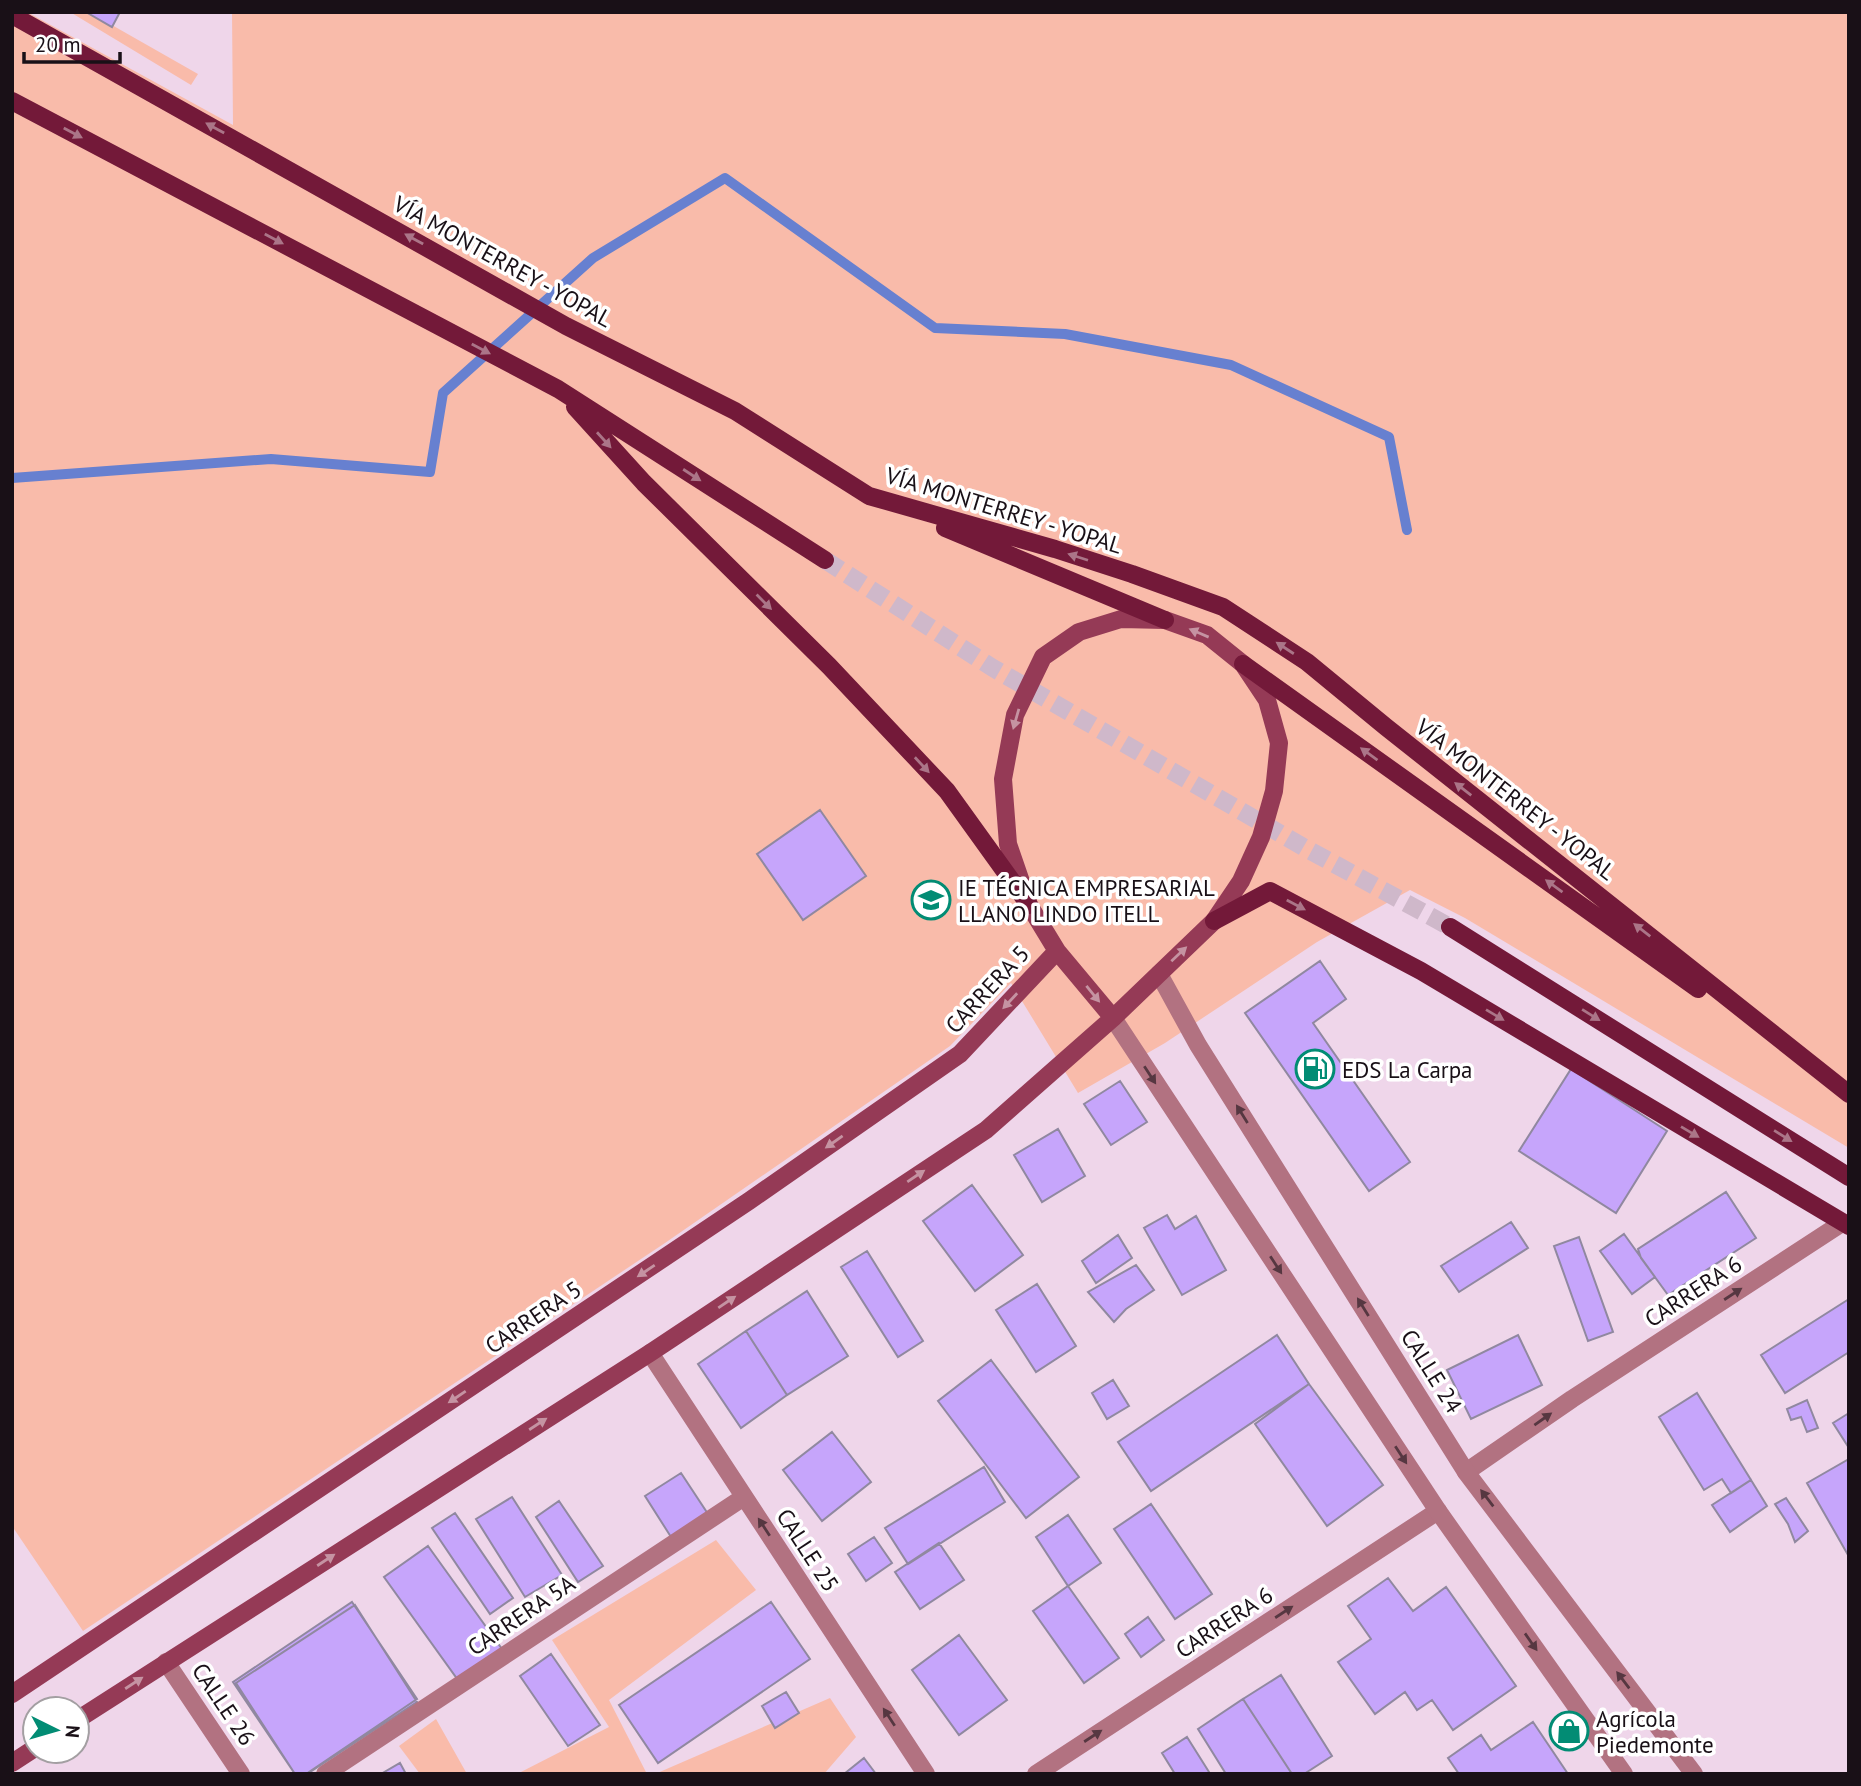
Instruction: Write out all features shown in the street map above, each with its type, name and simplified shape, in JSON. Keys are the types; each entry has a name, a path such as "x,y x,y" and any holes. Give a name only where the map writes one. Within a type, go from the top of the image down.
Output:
{"main road":[{"name":"VÍA MONTERREY - YOPAL","path":"12,15 566,326 735,411 869,496 1055,549 1223,607 1307,662 1849,1096"},
{"path":"12,101 558,389 825,560"},
{"path":"558,389 644,483 829,666 947,791 1029,905 1057,951 1113,1018"},
{"path":"869,496 1164,620 1207,635 1243,664 1849,1096"},
{"path":"1029,905 1008,844 1003,779 1015,715 1043,657 1079,632 1121,619 1164,620"},
{"path":"91,1711 650,1353 986,1130 1113,1018 1214,921 1241,881 1261,837 1274,791 1279,743 1267,700 1243,664"},
{"path":"1214,921 1270,891 1421,971 1846,1225"},
{"path":"1450,927 1849,1177"},
{"name":"CARRERA 5","path":"12,1694 749,1202 960,1054 1057,951"}],"street":[{"name":"CALLE 24","path":"1159,974 1198,1045 1466,1472 1694,1774"},
{"path":"1113,1018 1438,1511 1624,1774"},
{"name":"CARRERA 6","path":"1466,1472 1572,1399 1846,1225"},
{"name":"CALLE 25","path":"650,1353 926,1774"},
{"name":"CARRERA 5A","path":"325,1774 744,1497"},
{"name":"CARRERA 6","path":"1036,1774 1438,1511"},
{"name":"CALLE 26","path":"166,1661 241,1774"}],"shaded area":[{"path":"12,12 27,12 233,125 232,12 1849,12 1849,1148 1465,918 1410,890 1317,942 1165,1043 1078,1093 1011,983 950,1046 665,1243 83,1631 12,1526"},
{"path":"70,12 89,12 198,74 191,85"},
{"path":"716,1540 756,1590 609,1700 647,1774 517,1774 609,1727 552,1640"},
{"path":"830,1698 856,1737 824,1774 655,1774"},
{"path":"436,1719 467,1774 420,1774 399,1746"}],"building":[{"path":"86,12 120,12 112,27"},
{"path":"820,810 866,876 803,920 757,854"},
{"name":"EDS La Carpa","path":"1320,961 1346,999 1313,1023 1410,1162 1369,1191 1245,1013"},
{"path":"1571,1069 1667,1131 1616,1213 1519,1151"},
{"path":"1120,1081 1147,1122 1111,1145 1084,1104"},
{"path":"1058,1129 1085,1176 1042,1202 1014,1155"},
{"path":"972,1185 1023,1255 975,1291 923,1221"},
{"path":"1726,1192 1756,1238 1668,1295 1641,1258 1638,1249"},
{"path":"1167,1215 1175,1229 1196,1216 1226,1270 1182,1295 1144,1228"},
{"path":"1511,1222 1528,1248 1459,1292 1441,1266"},
{"path":"1624,1234 1655,1277 1632,1294 1600,1251"},
{"path":"1118,1235 1132,1258 1096,1283 1082,1261"},
{"path":"1579,1237 1613,1332 1588,1341 1554,1246"},
{"path":"867,1251 923,1341 898,1357 841,1267"},
{"path":"1136,1265 1154,1290 1126,1309 1114,1322 1088,1292"},
{"path":"1037,1284 1076,1346 1036,1372 996,1310"},
{"path":"807,1291 848,1356 787,1395 746,1331"},
{"path":"1849,1299 1849,1352 1785,1393 1761,1355"},
{"path":"746,1331 787,1395 741,1428 698,1364"},
{"path":"1277,1335 1309,1384 1151,1491 1118,1442"},
{"path":"1518,1335 1542,1385 1471,1419 1447,1370"},
{"path":"991,1360 1079,1477 1026,1518 938,1401"},
{"path":"1113,1380 1129,1406 1107,1419 1092,1393"},
{"path":"1309,1384 1383,1485 1327,1526 1255,1424"},
{"path":"1697,1393 1751,1480 1731,1493 1722,1479 1704,1490 1659,1417"},
{"path":"1807,1400 1818,1428 1807,1432 1801,1417 1791,1420 1787,1409"},
{"path":"1849,1413 1849,1448 1833,1423"},
{"path":"832,1432 871,1482 822,1521 783,1470"},
{"path":"1849,1459 1849,1555 1848,1555 1807,1483"},
{"path":"984,1467 1005,1502 908,1564 885,1528"},
{"path":"681,1473 708,1514 671,1537 645,1496"},
{"path":"1751,1480 1767,1506 1730,1532 1712,1505"},
{"path":"512,1497 562,1575 525,1597 476,1519"},
{"path":"1786,1498 1808,1531 1795,1542 1788,1524 1775,1504"},
{"path":"559,1501 603,1566 578,1582 536,1517"},
{"path":"1151,1504 1212,1594 1175,1619 1114,1529"},
{"path":"455,1513 513,1598 490,1614 432,1528"},
{"path":"1068,1515 1101,1563 1068,1586 1036,1537"},
{"path":"874,1537 892,1563 866,1581 848,1554"},
{"path":"939,1543 964,1580 920,1609 895,1572"},
{"path":"428,1546 502,1649 458,1680 384,1577"},
{"path":"1388,1578 1413,1611 1446,1587 1516,1686 1453,1730 1432,1700 1417,1710 1405,1692 1375,1714 1338,1662 1371,1639 1348,1606"},
{"path":"1068,1586 1119,1658 1084,1683 1033,1611"},
{"path":"352,1602 417,1699 306,1774 295,1774 233,1682"},
{"path":"771,1602 810,1659 658,1763 619,1705"},
{"path":"355,1605 417,1702 307,1774 295,1774 236,1683"},
{"path":"1148,1617 1164,1640 1141,1657 1125,1634"},
{"path":"959,1635 1007,1700 959,1735 912,1670"},
{"path":"551,1654 600,1725 568,1746 520,1676"},
{"path":"1281,1675 1332,1756 1304,1774 1292,1774 1243,1699"},
{"path":"786,1692 799,1713 775,1728 762,1706"},
{"path":"1243,1699 1292,1774 1226,1774 1198,1729"},
{"path":"1533,1722 1568,1774 1459,1774 1448,1758 1481,1735 1491,1750"},
{"path":"1187,1737 1210,1774 1175,1774 1162,1753"},
{"path":"864,1758 876,1774 844,1774"},
{"path":"400,1763 406,1774 381,1774"}],"waterway":[{"path":"12,478 271,459 430,472 443,393 593,258 725,178 935,328 1065,334 1231,365 1389,437 1407,530"}],"tunnel":[{"path":"825,560 993,668 1307,849 1450,927"}],"place":[{"name":"IE TÉCNICA EMPRESARIAL LLANO LINDO ITELL","path":"931,900"},
{"name":"EDS La Carpa","path":"1315,1069"},
{"name":"Agrícola Piedemonte","path":"1569,1731"}]}
